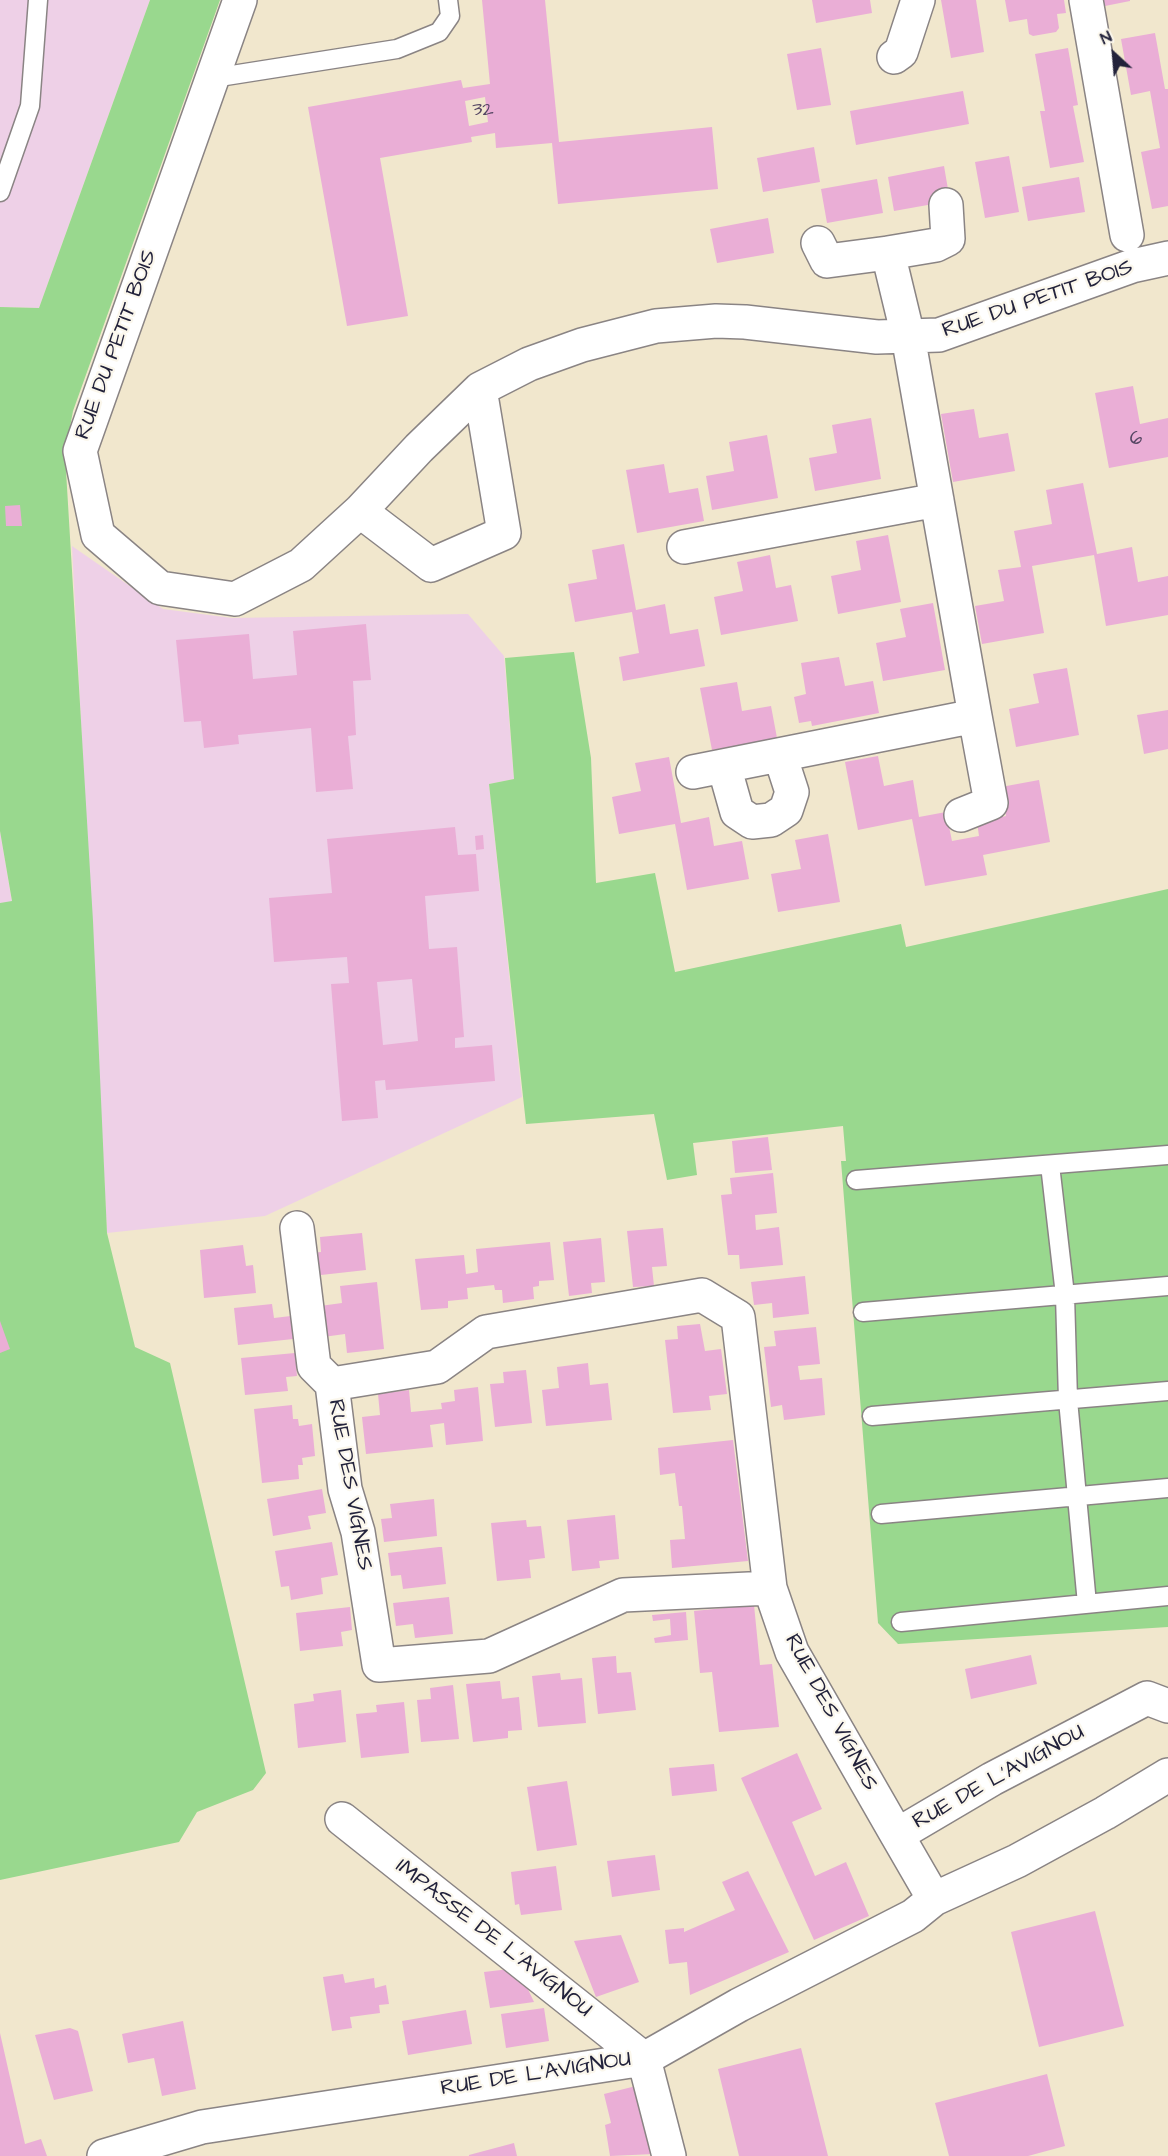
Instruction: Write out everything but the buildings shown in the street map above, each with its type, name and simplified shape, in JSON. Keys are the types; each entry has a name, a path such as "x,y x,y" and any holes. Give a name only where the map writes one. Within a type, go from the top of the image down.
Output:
{"street":[{"name":"RUE DU PETIT BOIS","path":"240,0 80,451 98,535 160,588 235,599 301,565 360,512 419,448 480,389 529,364 582,345 656,326 745,322 877,337 939,335 1132,266 1168,258"},
{"path":"894,57 901,52 918,0"},
{"path":"1086,0 1127,235"},
{"path":"818,243 827,261 936,245 948,239 946,205"},
{"path":"888,253 908,336 991,803 961,815"},
{"path":"360,512 431,565 504,533 480,389"},
{"path":"684,547 937,500"},
{"path":"693,772 975,716"},
{"path":"724,766 737,812 752,822 771,820 786,810 792,792 780,755"},
{"path":"297,1228 314,1366 332,1384"},
{"name":"RUE DES VIGNES","path":"770,1588 623,1595 489,1656 379,1665 358,1532 345,1490 332,1384 437,1367 486,1332 702,1295 738,1317 770,1588 792,1652 897,1835"},
{"name":"RUE DE L'AVIGNOU","path":"934,1899 897,1835 992,1779 1147,1698 1168,1706"},
{"name":"RUE DE L'AVIGNOU","path":"104,2156 202,2127 644,2059 739,2005 913,1916 934,1899 1017,1861 1105,1813 1168,1775"},
{"name":"IMPASSE DE L'AVIGNOU","path":"342,1819 644,2059"},
{"path":"644,2059 669,2156"}],"lane":[{"path":"0,192 30,106 38,0"},
{"path":"213,78 397,49 439,32 450,16 448,0"},
{"path":"856,1180 1168,1155"},
{"path":"1050,1165 1065,1295 1068,1400 1087,1604"},
{"path":"863,1312 1168,1286"},
{"path":"872,1416 1168,1391"},
{"path":"881,1515 1168,1488"},
{"path":"901,1622 1168,1596"}],"shaded area":[{"path":"0,0 150,0 39,308 0,307"},
{"path":"72,546 163,609 232,618 468,614 504,656 514,779 489,784 522,1097 265,1216 107,1233"},
{"path":"0,831 12,902 0,903"}],"green space":[{"path":"150,0 220,0 73,411 65,454 93,921 107,1233 135,1347 170,1363 266,1773 253,1790 197,1812 179,1842 0,1880 0,903 12,901 0,831 0,307 39,308"},
{"path":"574,652 591,758 596,883 655,873 675,972 901,924 906,947 1168,889 1168,1627 898,1644 878,1623 841,1161 846,1161 843,1126 693,1143 697,1175 667,1180 654,1114 526,1124 489,784 514,779 505,658"}]}
